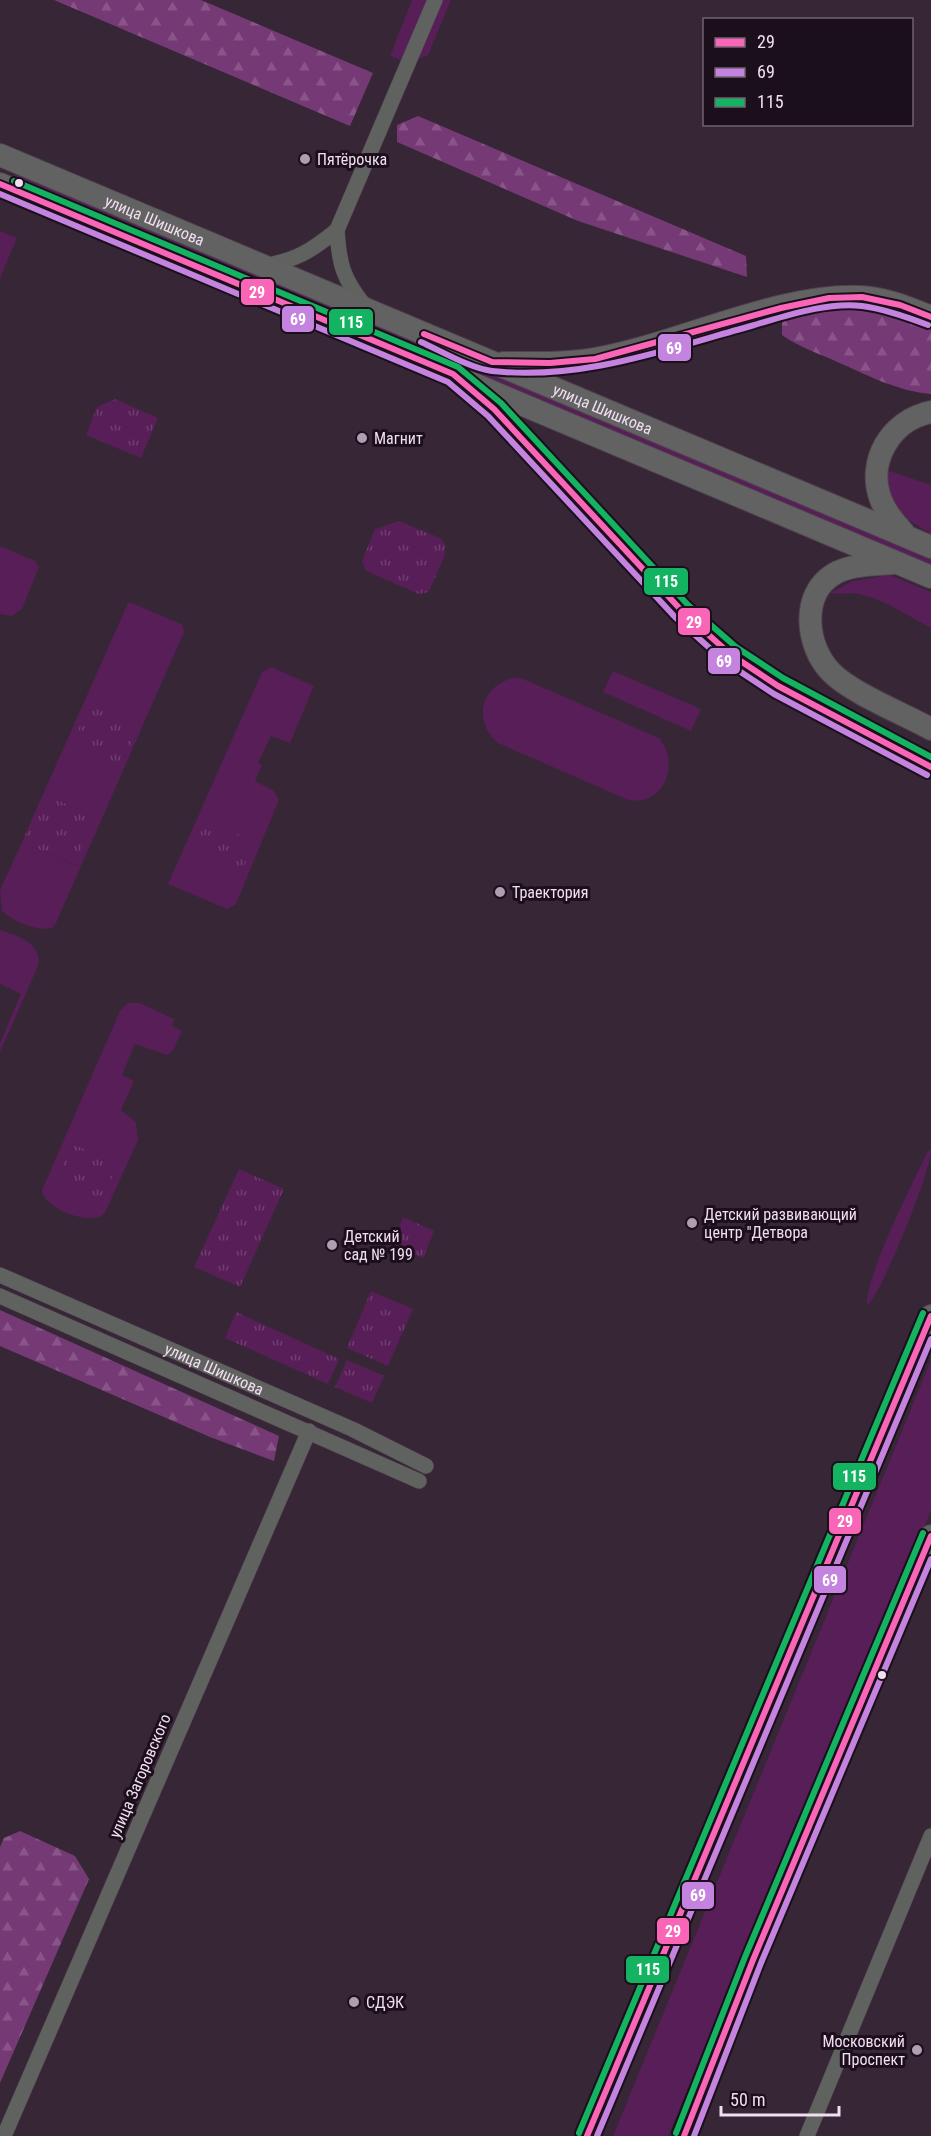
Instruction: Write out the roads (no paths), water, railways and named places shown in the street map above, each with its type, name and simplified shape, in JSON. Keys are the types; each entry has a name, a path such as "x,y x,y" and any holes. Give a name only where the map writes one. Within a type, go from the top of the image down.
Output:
{"main road":[{"path":"0,184 5,157"},
{"name":"улица Шишкова","path":"5,157 931,547"},
{"name":"улица Шишкова","path":"0,184 931,577"},
{"path":"492,362 550,363 595,359 781,308 829,298 862,297 900,305 931,317"},
{"path":"453,374 494,410 682,611 730,654 778,686 931,766"},
{"path":"907,537 890,517 881,501 876,472 881,453 901,424 931,412"},
{"path":"896,562 860,566 834,574 821,587 811,609 810,631 830,671 853,687 931,729"},
{"path":"587,2136 931,1316"},
{"path":"684,2136 753,1960 931,1536"}],"street":[{"path":"369,311 349,287 339,261 337,230 435,0"},
{"path":"263,266 292,261 314,249 337,230"},
{"name":"улица Шишкова","path":"0,1275 352,1430 426,1466"},
{"name":"улица Шишкова","path":"0,1296 419,1481"},
{"name":"улица Загоровского","path":"4,2136 309,1431"},
{"path":"807,2136 931,1836"}],"place":[{"name":"Пятёрочка","path":"305,159"},
{"name":"Магнит","path":"362,438"},
{"name":"Траектория","path":"500,892"},
{"name":"Детский развивающий центр \"Детвора","path":"692,1223"},
{"name":"Детский сад № 199","path":"332,1245"},
{"name":"СДЭК","path":"354,2002"},
{"name":"Московский Проспект","path":"917,2050"}]}
